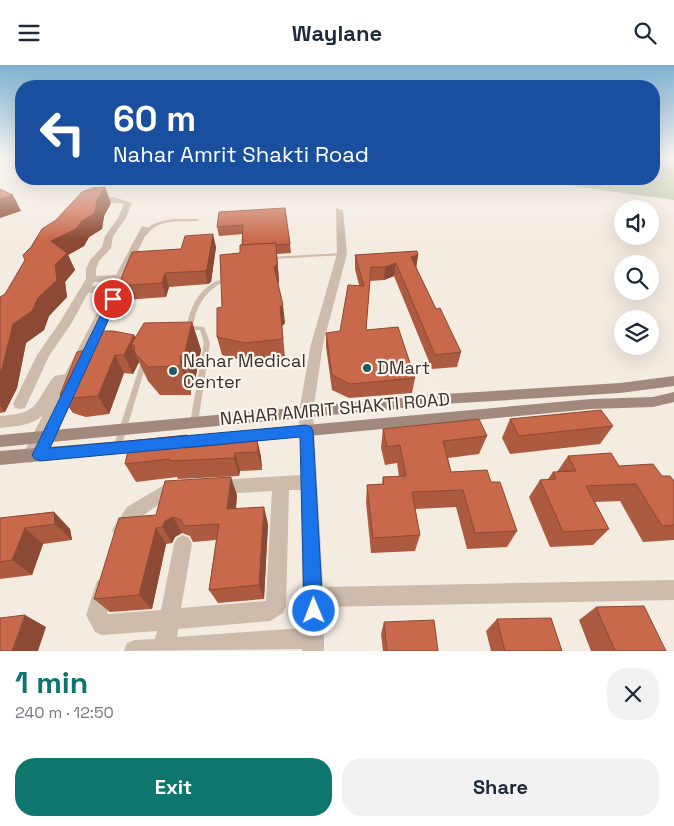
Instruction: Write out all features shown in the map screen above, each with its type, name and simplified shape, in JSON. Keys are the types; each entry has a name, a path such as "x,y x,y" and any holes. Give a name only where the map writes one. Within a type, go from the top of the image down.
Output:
{"street":[{"path":"20,404 43,355 65,324 91,279 91,269 106,248 109,236 122,218 128,203 114,199 89,201 83,204"},
{"path":"135,651 313,645 314,597 306,412 317,344 342,254 339,210"},
{"path":"35,455 69,378 145,228"},
{"path":"91,279 117,283"},
{"path":"84,290 117,283"},
{"path":"0,422 29,420 37,415 56,383 60,379 69,378"},
{"name":"NAHAR AMRIT SHAKTI ROAD","path":"0,441 444,399 673,383"},
{"name":"NAHAR AMRIT SHAKTI ROAD","path":"0,458 451,417 591,405 653,402 674,397"},
{"path":"444,399 451,417"},
{"path":"116,548 122,529 133,513 171,489 308,482"},
{"path":"111,567 96,615 102,625 270,611 276,606 281,484"},
{"path":"164,649 183,544"},
{"path":"314,597 674,590"}],"lane":[{"path":"43,437 147,230 151,226 163,222 196,220"},
{"path":"261,258 342,254"},
{"path":"190,328 190,318 202,294 219,282"},
{"path":"181,329 202,328 207,343 194,423"},
{"path":"117,448 146,355"}],"green space":[{"path":"569,185 674,185 674,200"}],"building":[{"path":"105,187 97,200 95,213 82,221 76,229 51,241 67,253 55,265 57,280 38,298 32,311 13,324 0,373 0,297 5,294 25,260 23,255 31,247 42,229 56,220 82,192 93,188"},
{"path":"0,189 13,195 0,199"},
{"path":"285,208 290,244 242,245 243,225 217,227 219,212"},
{"path":"213,234 207,269 205,271 165,273 162,283 118,286 132,252 181,249 185,236"},
{"path":"276,243 277,265 274,267 283,305 280,307 283,339 245,343 217,337 217,308 222,307 220,255 240,253 240,245"},
{"path":"417,251 418,255 411,257 436,309 440,308 461,352 435,355 396,263 385,267 371,267 366,330 398,327 415,378 350,384 332,375 326,333 340,331 348,285 364,286 355,255"},
{"path":"192,322 184,356 180,356 181,366 148,367 135,353 134,345 131,345 144,323"},
{"path":"93,331 113,331 134,335 124,355 115,355 98,396 74,398 60,395 77,352 85,350"},
{"path":"601,410 613,426 519,436 510,419"},
{"path":"479,419 487,436 443,441 451,472 487,470 491,482 500,482 517,531 475,533 463,490 412,492 420,535 373,538 367,485 384,484 383,477 406,476 400,445 387,447 383,429"},
{"path":"187,435 184,448 228,444 229,440 257,439 258,452 235,453 234,458 170,461 170,459 125,464 130,441"},
{"path":"611,453 619,466 653,464 662,476 670,476 674,481 674,525 662,526 636,484 586,486 609,529 563,532 540,480 556,479 553,472 576,471 568,456"},
{"path":"231,477 227,509 264,507 259,585 209,590 219,524 184,526 181,520 173,517 165,521 162,527 156,528 139,595 94,599 119,518 156,515 165,481"},
{"path":"54,512 55,524 25,528 12,560 0,562 0,518"},
{"path":"644,606 666,651 615,651 596,607"},
{"path":"25,615 12,651 0,651 0,618"},
{"path":"551,618 562,651 505,651 497,619"},
{"path":"434,620 438,651 387,651 384,622"}],"place":[{"name":"DMart","path":"367,368"},
{"name":"Nahar Medical Center","path":"173,371"}],"route":[{"path":"113,299 40,455 306,431 314,611"}]}
